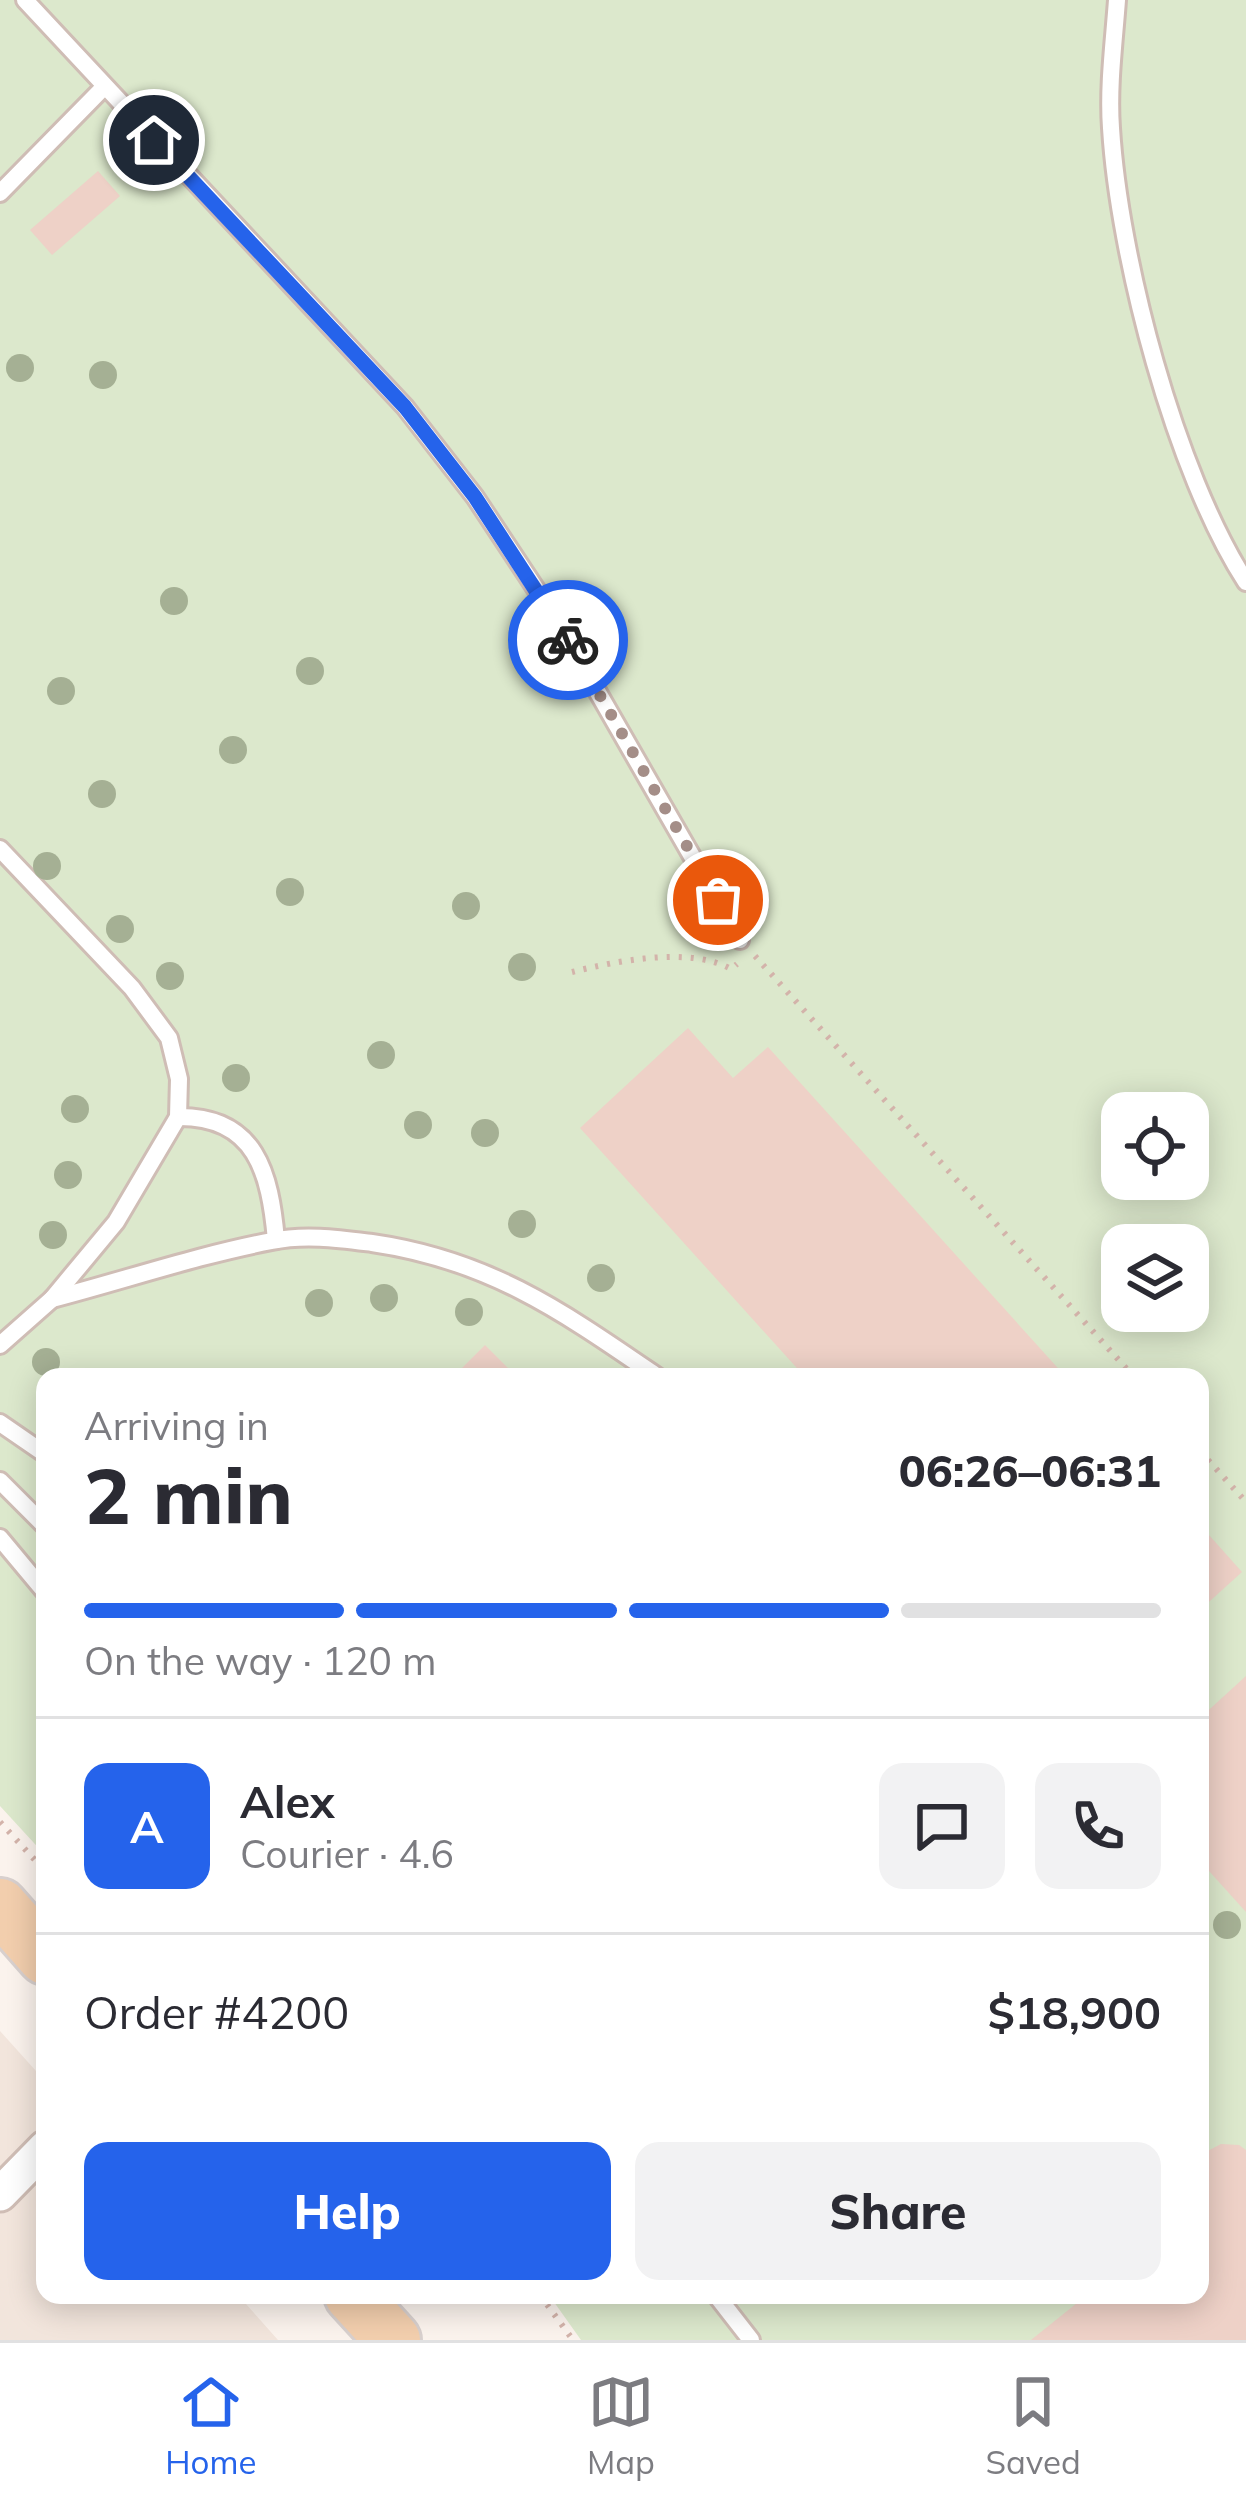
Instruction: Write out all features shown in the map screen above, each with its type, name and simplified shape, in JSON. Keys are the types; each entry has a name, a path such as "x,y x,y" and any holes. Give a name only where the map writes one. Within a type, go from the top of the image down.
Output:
{"main road":[{"path":"0,1906 36,1947"},
{"path":"360,2304 393,2340"}],"street":[{"path":"0,2194 36,2157"}],"lane":[{"path":"26,0 405,407 475,497 557,621 740,940"},
{"path":"1117,0 1110,124 1120,209 1183,451 1246,581"},
{"path":"0,194 104,86"},
{"path":"0,849 132,988 169,1039 179,1078 178,1117 116,1222 52,1299 0,1345"},
{"path":"178,1117 208,1117 233,1128 264,1174 276,1240"},
{"path":"52,1299 276,1240 336,1238 412,1249 469,1265 553,1306 645,1368"},
{"path":"0,1424 36,1448"},
{"path":"0,1481 36,1517"},
{"path":"0,1538 36,1581"},
{"path":"723,2304 751,2340"}],"path":[{"path":"572,972 648,958 718,962 731,969 752,952 1126,1368"},
{"path":"1209,1461 1246,1502"},
{"path":"0,1822 36,1861"},
{"path":"547,2304 573,2340"}],"shaded area":[{"path":"0,2031 36,2071 36,2304 246,2304 278,2340 0,2340"}],"green space":[{"path":"0,0 1246,0 1246,2340 581,2340 555,2304 1209,2304 1209,1368 36,1368 36,1845 0,1806"}],"building":[{"path":"98,171 120,196 52,255 30,230"},
{"path":"688,1028 733,1078 768,1047 1058,1368 797,1368 580,1128"},
{"path":"485,1345 508,1368 462,1368"},
{"path":"1209,1535 1242,1572 1209,1602"},
{"path":"1246,1676 1246,1912 1209,1871 1209,1710"},
{"path":"1221,2144 1246,2150 1246,2340 1031,2340 1076,2304 1209,2304 1209,2150"}],"way so far":[{"path":"568,640 718,900"}],"route":[{"path":"154,140 405,407 475,497 568,640"}]}
